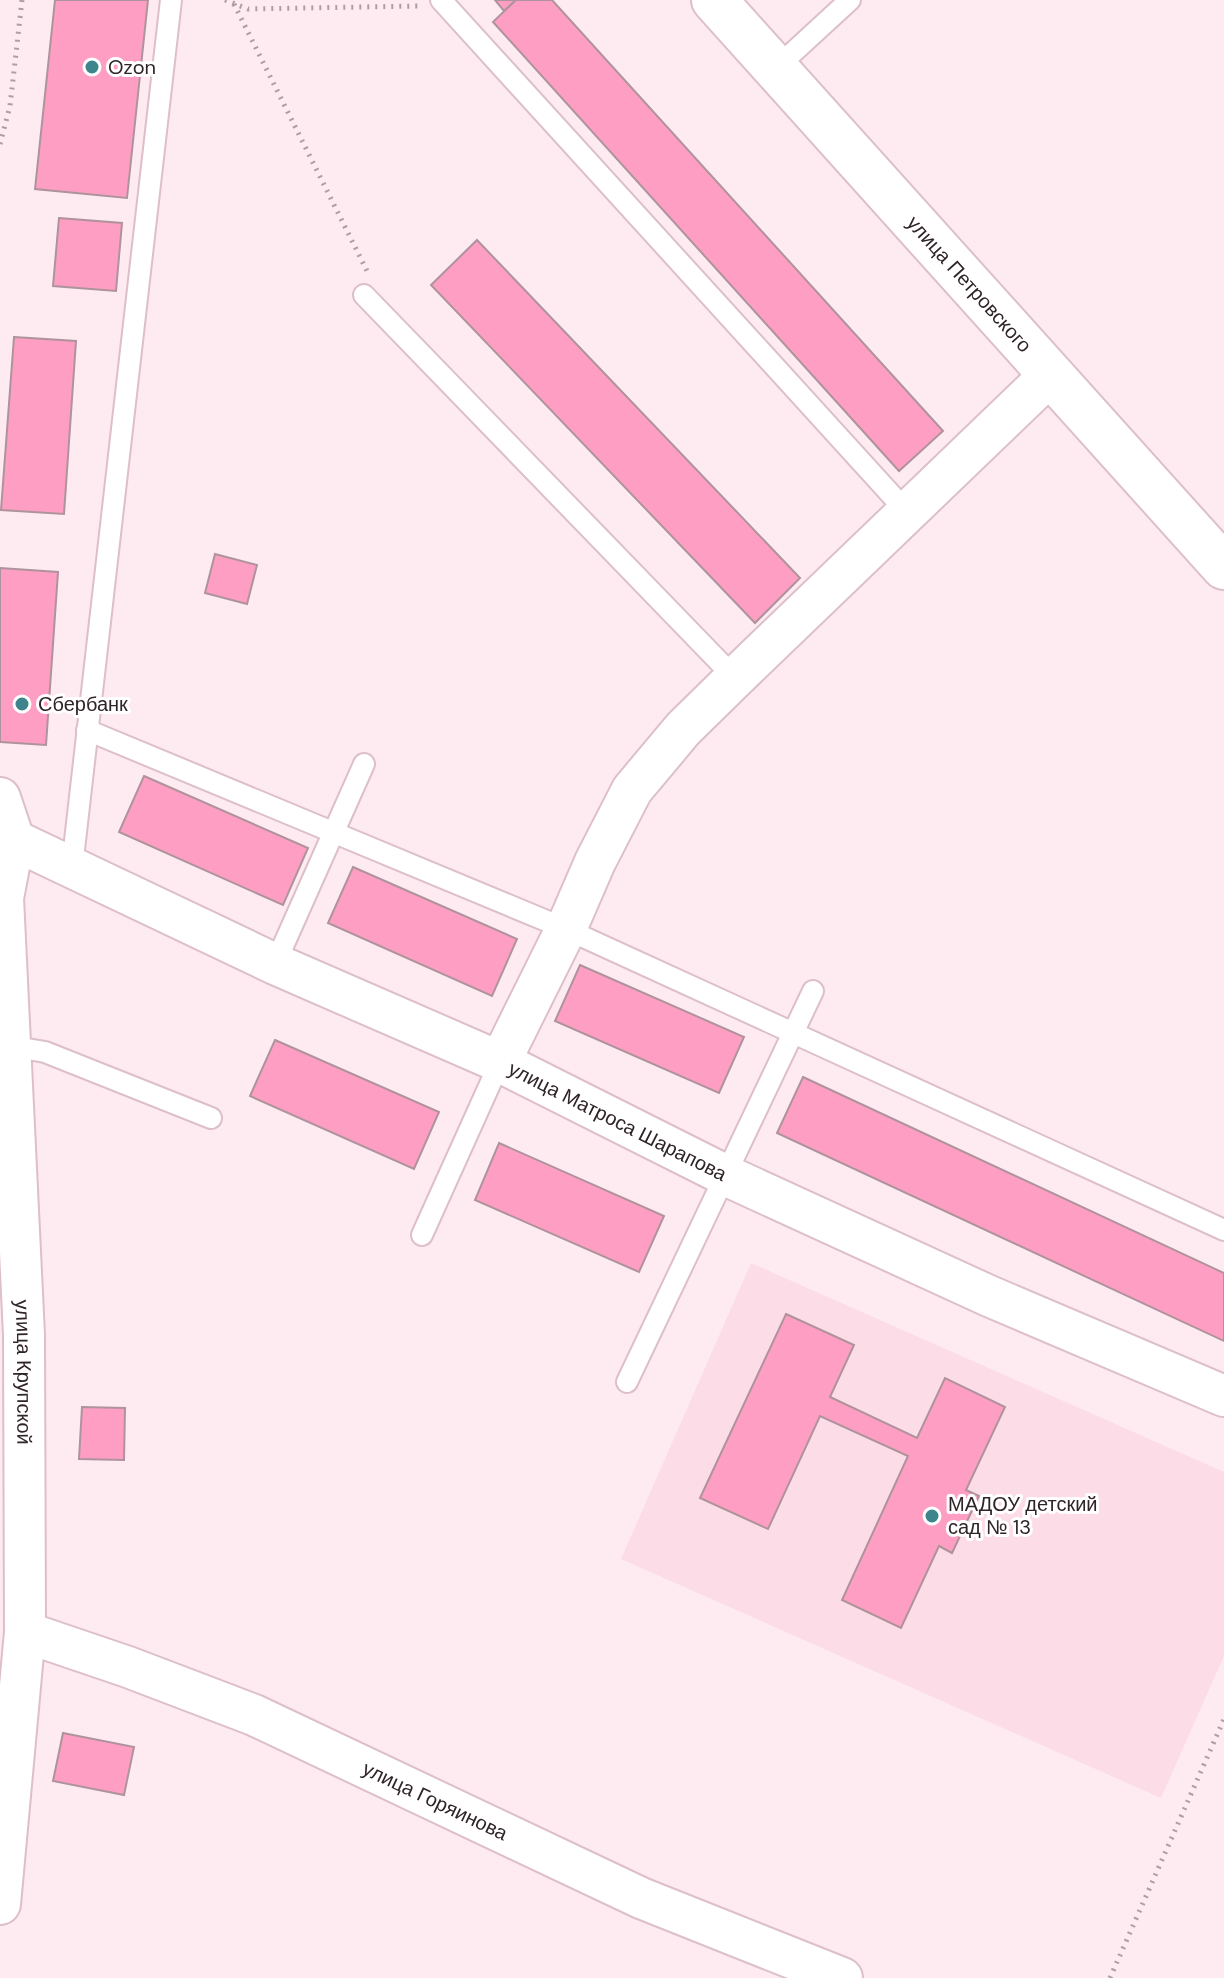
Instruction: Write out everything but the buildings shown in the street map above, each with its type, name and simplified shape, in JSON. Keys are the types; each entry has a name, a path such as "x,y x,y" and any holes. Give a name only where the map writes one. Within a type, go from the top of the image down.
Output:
{"street":[{"name":"улица Петровского","path":"714,0 1224,567"},
{"path":"500,1062 632,790 683,729 1051,374"},
{"path":"0,798 14,840"},
{"name":"улица Матроса Шарапова","path":"14,840 275,964 500,1062 725,1175 975,1289 1224,1396"},
{"name":"улица Крупской","path":"0,1904 25,1632 24,1335 3,898 14,840"},
{"name":"улица Горяинова","path":"25,1632 254,1715 641,1898 842,1978"}],"lane":[{"path":"72,867 171,0"},
{"path":"776,68 850,0"},
{"path":"444,3 907,512"},
{"path":"364,295 735,678"},
{"path":"87,730 566,929 1224,1230"},
{"path":"275,964 364,764"},
{"path":"627,1382 813,991"},
{"path":"10,1046 45,1052 211,1118"},
{"path":"422,1235 500,1062"}],"path":[{"path":"0,144 10,106 22,0"},
{"path":"225,0 248,9 444,3"},
{"path":"234,4 369,275 364,295"},
{"path":"1110,1978 1224,1719"}],"shaded area":[{"name":"МАДОУ детский сад № 13","path":"751,1263 1224,1472 1224,1656 1161,1798 621,1559"}],"place":[{"name":"Ozon","path":"92,67"},
{"name":"Сбербанк","path":"22,704"},
{"name":"МАДОУ детский сад № 13","path":"932,1516"}]}
